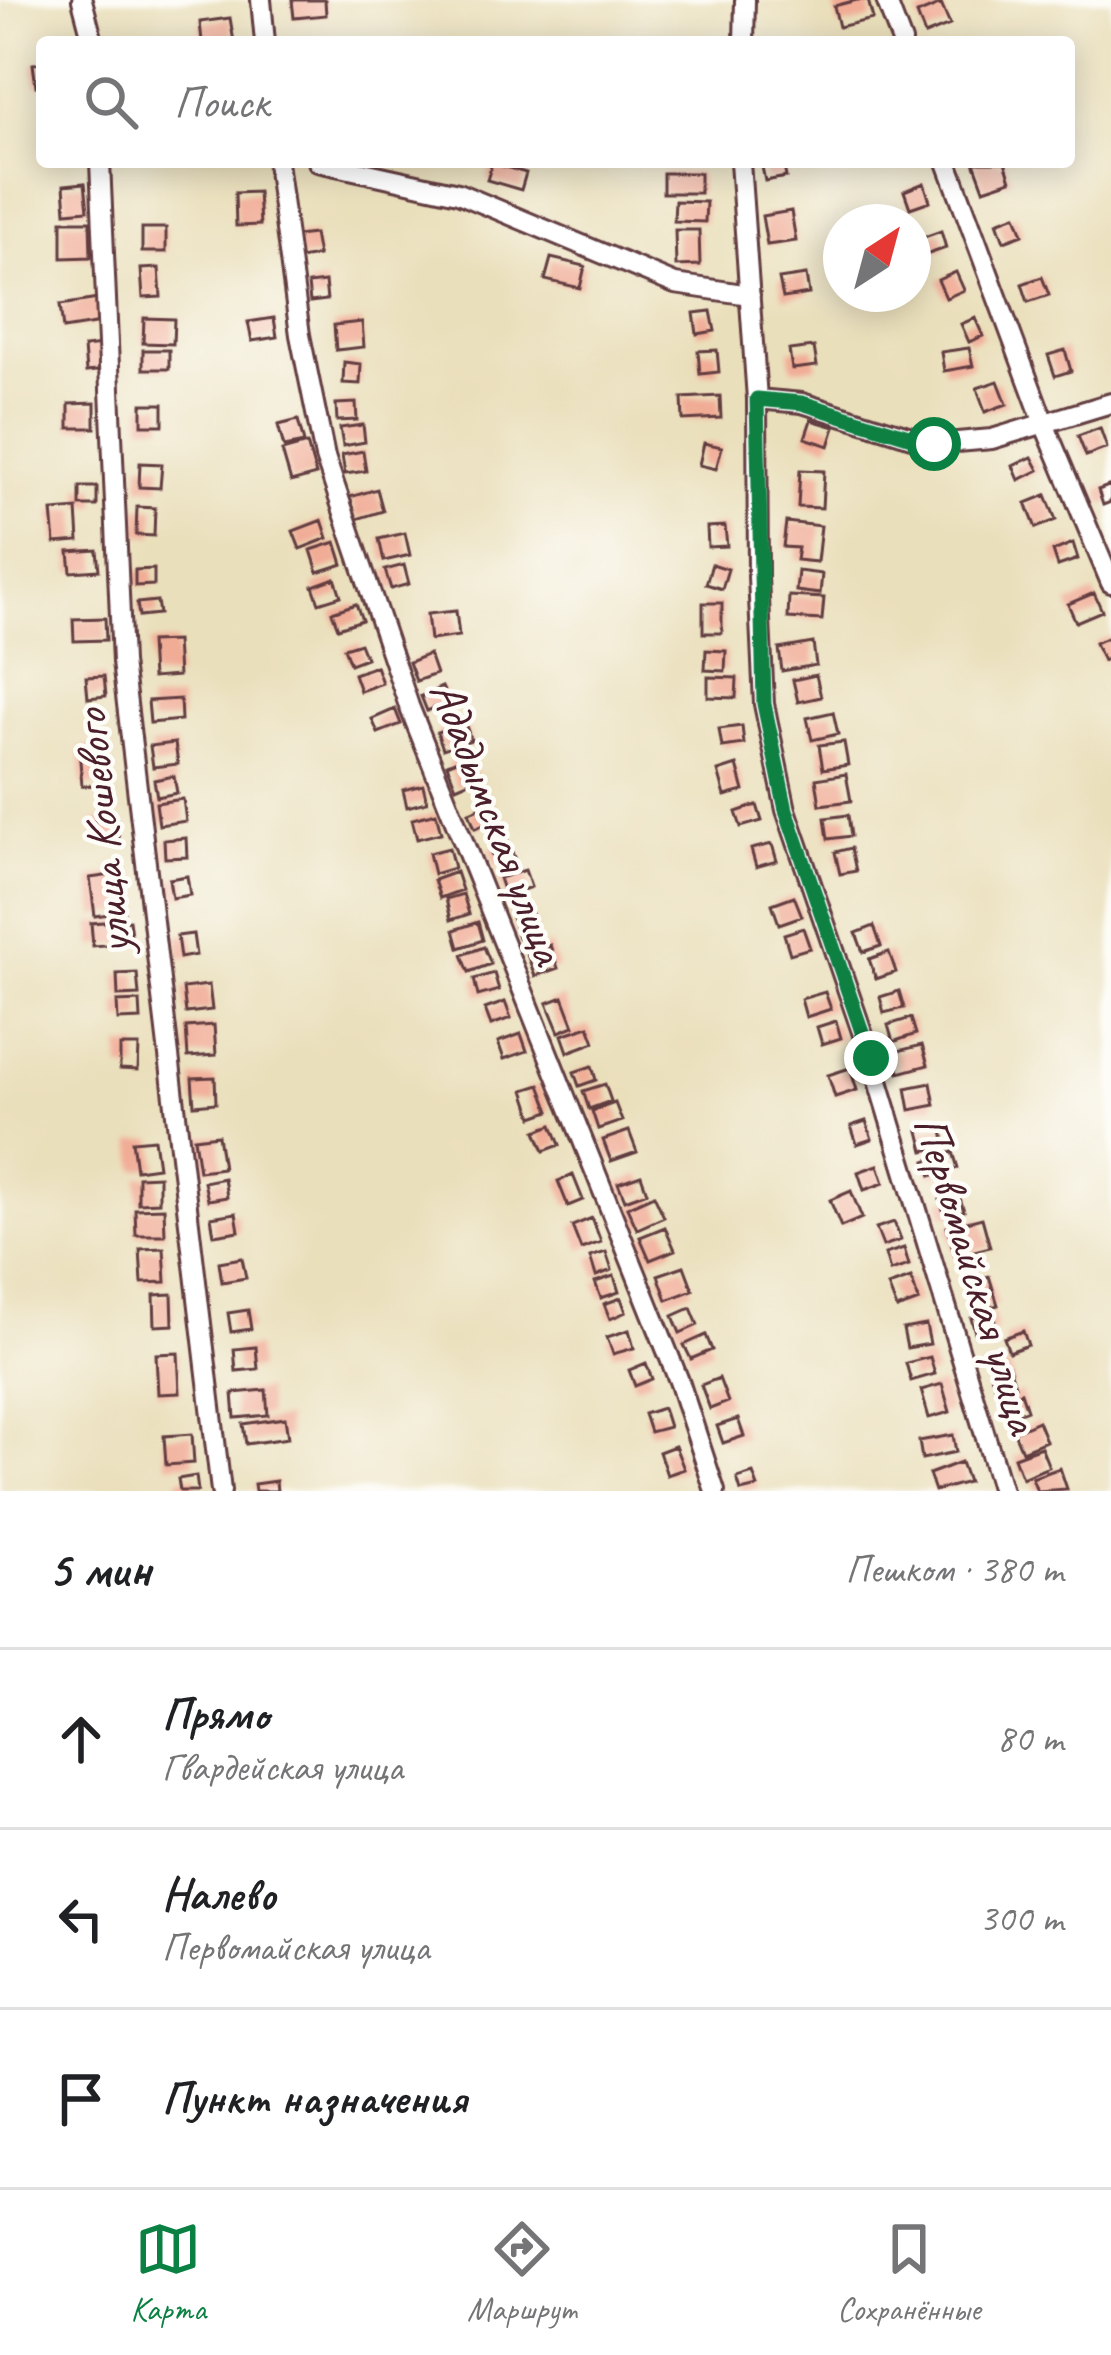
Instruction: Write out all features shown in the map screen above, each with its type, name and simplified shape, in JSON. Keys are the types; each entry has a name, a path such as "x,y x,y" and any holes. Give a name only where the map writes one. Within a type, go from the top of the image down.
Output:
{"street":[{"path":"82,0 91,36"},
{"path":"261,0 264,36"},
{"path":"744,36 746,0"},
{"path":"886,0 900,36"},
{"name":"улица Кошевого","path":"100,168 122,662 221,1491"},
{"name":"Ададымская улица","path":"279,168 300,334 325,457 409,706 679,1382 715,1491"},
{"path":"345,168 458,193 675,284 750,295"},
{"name":"Первомайская улица","path":"740,168 757,399 764,704 786,810 871,1058 1003,1491"},
{"path":"949,168 1111,583"},
{"path":"757,399 802,403 934,444 992,439 1111,403"}],"building":[{"path":"292,0 325,0 326,15 294,18"},
{"path":"868,0 873,19 839,27 834,6"},
{"path":"941,4 950,25 925,35 917,14"},
{"path":"230,18 233,36 201,36 200,22"},
{"path":"491,168 526,173 521,190 487,180"},
{"path":"762,168 784,168 786,177 765,181"},
{"path":"976,168 1007,168 1011,180 984,189"},
{"path":"663,173 700,173 700,193 663,193"},
{"path":"85,183 88,210 66,212 64,185"},
{"path":"924,183 930,201 909,204 904,191"},
{"path":"258,192 260,225 236,226 235,193"},
{"path":"675,201 706,202 705,222 674,221"},
{"path":"791,211 796,241 767,245 762,216"},
{"path":"1016,215 1023,234 1004,241 997,222"},
{"path":"62,221 90,221 91,257 62,258"},
{"path":"142,228 166,228 166,252 142,252"},
{"path":"675,230 699,230 700,265 676,266"},
{"path":"941,231 946,248 931,253 931,235"},
{"path":"314,234 318,256 299,259 296,236"},
{"path":"551,258 585,266 580,288 545,280"},
{"path":"159,268 161,297 143,298 141,269"},
{"path":"956,272 964,290 946,298 938,280"},
{"path":"806,275 809,294 783,298 779,279"},
{"path":"1042,277 1049,295 1028,302 1022,284"},
{"path":"325,282 327,300 310,302 308,284"},
{"path":"98,299 101,323 63,329 60,305"},
{"path":"711,311 715,331 697,334 694,313"},
{"path":"144,318 174,319 173,344 143,343"},
{"path":"274,318 277,337 252,341 248,322"},
{"path":"975,318 983,336 969,342 961,324"},
{"path":"362,322 364,347 336,350 334,325"},
{"path":"103,345 105,370 86,372 84,347"},
{"path":"814,347 817,366 792,369 789,350"},
{"path":"969,348 973,366 944,371 941,352"},
{"path":"143,350 169,350 169,369 143,369"},
{"path":"717,350 719,372 700,374 698,351"},
{"path":"1065,350 1071,371 1055,376 1048,355"},
{"path":"344,362 361,364 360,384 343,383"},
{"path":"998,381 1007,404 985,412 977,388"},
{"path":"720,396 721,418 683,420 682,398"},
{"path":"95,403 95,428 69,428 69,404"},
{"path":"356,403 357,420 337,421 336,404"},
{"path":"142,404 163,404 163,425 142,425"},
{"path":"298,420 304,443 284,447 278,425"},
{"path":"811,420 835,427 829,446 805,438"},
{"path":"363,425 365,442 343,446 340,428"},
{"path":"1100,428 1107,448 1086,456 1078,436"},
{"path":"704,443 722,447 716,469 699,465"},
{"path":"307,444 316,475 291,482 282,451"},
{"path":"363,451 366,471 345,474 342,455"},
{"path":"1032,457 1039,470 1019,480 1013,466"},
{"path":"140,463 162,464 160,488 139,487"},
{"path":"800,470 824,471 822,508 798,507"},
{"path":"1111,485 1111,502 1103,505 1098,490"},
{"path":"80,487 97,487 97,506 80,506"},
{"path":"377,489 383,511 357,519 350,497"},
{"path":"1046,495 1056,520 1036,528 1026,503"},
{"path":"137,507 155,508 154,536 136,535"},
{"path":"77,509 79,541 55,543 52,511"},
{"path":"322,520 328,538 300,549 293,531"},
{"path":"786,522 821,526 817,562 796,560 798,548 783,547"},
{"path":"725,526 727,546 708,547 707,527"},
{"path":"405,533 410,555 384,561 379,539"},
{"path":"336,542 343,564 318,572 311,550"},
{"path":"1073,543 1078,559 1058,566 1053,551"},
{"path":"97,550 99,570 71,572 69,552"},
{"path":"712,564 728,569 722,589 706,584"},
{"path":"404,565 409,584 391,589 385,570"},
{"path":"154,569 154,585 135,586 135,570"},
{"path":"798,571 822,574 820,594 796,591"},
{"path":"335,578 341,596 319,603 313,586"},
{"path":"1094,593 1102,611 1076,622 1068,604"},
{"path":"789,596 824,598 822,620 788,618"},
{"path":"157,601 159,614 139,616 137,603"},
{"path":"703,603 722,603 722,633 703,633"},
{"path":"356,604 362,620 338,628 332,612"},
{"path":"456,611 459,636 430,640 427,614"},
{"path":"105,618 106,640 74,641 73,619"},
{"path":"1111,636 1111,657 1103,661 1095,643"},
{"path":"176,641 178,676 152,678 150,642"},
{"path":"360,643 366,658 350,664 344,648"},
{"path":"813,643 816,665 782,671 779,649"},
{"path":"706,650 726,651 725,671 705,670"},
{"path":"429,654 436,674 416,681 409,662"},
{"path":"376,666 382,683 360,691 354,674"},
{"path":"816,675 821,697 798,702 793,680"},
{"path":"104,676 106,696 88,698 86,677"},
{"path":"708,677 737,678 736,698 708,697"},
{"path":"442,687 449,702 427,711 421,696"},
{"path":"180,699 181,720 150,723 148,701"},
{"path":"395,709 401,724 378,733 372,719"},
{"path":"833,712 838,734 812,740 807,718"},
{"path":"465,723 471,740 443,749 437,732"},
{"path":"742,726 744,744 722,747 719,729"},
{"path":"844,742 848,765 823,769 819,745"},
{"path":"175,743 178,764 153,767 150,746"},
{"path":"103,746 105,784 82,786 79,748"},
{"path":"467,756 477,778 456,787 447,764"},
{"path":"737,765 744,791 725,796 718,771"},
{"path":"846,774 851,801 820,805 816,779"},
{"path":"174,776 177,793 157,797 154,780"},
{"path":"423,785 427,802 407,807 403,790"},
{"path":"183,799 186,821 159,825 156,803"},
{"path":"495,802 501,818 475,828 469,812"},
{"path":"757,805 762,821 741,827 736,812"},
{"path":"436,813 441,833 417,839 412,819"},
{"path":"848,815 851,836 828,839 825,818"},
{"path":"117,819 119,841 96,842 94,821"},
{"path":"186,838 187,857 165,858 164,840"},
{"path":"508,841 515,860 496,867 489,848"},
{"path":"772,844 777,861 756,867 751,849"},
{"path":"449,848 454,868 434,874 429,853"},
{"path":"851,848 856,871 840,874 835,852"},
{"path":"525,870 531,887 505,896 499,878"},
{"path":"456,872 462,890 440,898 434,880"},
{"path":"119,874 124,912 95,916 90,878"},
{"path":"187,876 190,895 172,898 169,879"},
{"path":"463,894 469,914 451,920 446,899"},
{"path":"794,896 802,916 779,924 772,904"},
{"path":"530,910 537,931 518,937 512,916"},
{"path":"129,920 132,943 93,946 91,923"},
{"path":"478,922 483,940 459,948 454,930"},
{"path":"874,926 881,946 863,952 856,933"},
{"path":"803,928 810,948 790,954 784,934"},
{"path":"193,934 196,955 180,958 177,936"},
{"path":"550,945 558,968 535,976 527,954"},
{"path":"484,947 491,964 469,972 462,955"},
{"path":"889,952 896,972 876,979 869,959"},
{"path":"137,973 139,995 118,996 117,974"},
{"path":"494,973 499,990 478,996 474,979"},
{"path":"209,985 212,1010 186,1013 183,988"},
{"path":"899,991 904,1008 884,1013 880,997"},
{"path":"825,992 831,1009 806,1017 801,999"},
{"path":"563,997 574,1026 559,1032 547,1003"},
{"path":"140,1001 141,1019 118,1020 117,1002"},
{"path":"505,1002 511,1018 491,1025 485,1009"},
{"path":"911,1018 916,1034 893,1042 888,1025"},
{"path":"836,1021 841,1038 822,1044 817,1027"},
{"path":"214,1025 216,1055 188,1057 186,1027"},
{"path":"589,1026 595,1042 568,1052 562,1035"},
{"path":"521,1034 527,1051 504,1059 498,1042"},
{"path":"922,1045 928,1065 899,1073 894,1052"},
{"path":"120,1046 139,1046 138,1070 120,1069"},
{"path":"592,1066 596,1080 579,1086 574,1072"},
{"path":"850,1068 857,1090 835,1097 828,1075"},
{"path":"215,1077 216,1103 194,1105 192,1078"},
{"path":"931,1083 935,1105 910,1110 906,1088"},
{"path":"605,1084 611,1101 589,1109 583,1091"},
{"path":"540,1085 550,1111 533,1117 524,1090"},
{"path":"615,1103 622,1121 598,1129 592,1111"},
{"path":"866,1121 872,1139 857,1144 851,1126"},
{"path":"552,1125 560,1145 544,1151 536,1131"},
{"path":"942,1126 946,1146 924,1151 919,1131"},
{"path":"629,1131 637,1152 611,1161 603,1140"},
{"path":"218,1135 223,1168 199,1171 194,1138"},
{"path":"154,1139 158,1167 136,1170 132,1141"},
{"path":"953,1152 958,1168 931,1176 926,1161"},
{"path":"878,1165 884,1183 864,1190 858,1172"},
{"path":"573,1175 583,1200 568,1206 558,1181"},
{"path":"641,1175 647,1192 625,1200 618,1183"},
{"path":"159,1176 159,1202 138,1203 138,1177"},
{"path":"224,1178 227,1197 208,1200 204,1182"},
{"path":"851,1191 862,1218 841,1227 830,1200"},
{"path":"654,1195 664,1217 637,1229 627,1207"},
{"path":"959,1195 964,1211 945,1216 940,1200"},
{"path":"164,1208 165,1235 136,1235 135,1209"},
{"path":"236,1213 239,1231 214,1235 211,1217"},
{"path":"592,1218 601,1242 581,1249 572,1226"},
{"path":"982,1218 990,1247 955,1256 947,1227"},
{"path":"894,1222 901,1240 883,1246 876,1228"},
{"path":"665,1227 675,1250 650,1260 640,1237"},
{"path":"164,1248 166,1282 142,1283 140,1249"},
{"path":"904,1248 909,1265 890,1271 885,1254"},
{"path":"606,1252 612,1270 596,1276 590,1257"},
{"path":"242,1258 246,1278 222,1282 219,1262"},
{"path":"684,1266 693,1290 667,1300 658,1275"},
{"path":"614,1276 619,1292 601,1298 595,1282"},
{"path":"989,1276 998,1305 975,1312 966,1283"},
{"path":"911,1278 919,1301 897,1309 888,1286"},
{"path":"172,1294 173,1325 155,1326 154,1295"},
{"path":"621,1298 626,1312 610,1319 604,1304"},
{"path":"691,1308 698,1325 680,1333 673,1316"},
{"path":"248,1310 251,1329 231,1332 228,1313"},
{"path":"993,1313 997,1330 976,1336 971,1318"},
{"path":"926,1325 930,1344 907,1348 903,1329"},
{"path":"629,1330 634,1348 613,1354 607,1337"},
{"path":"1023,1331 1028,1345 1009,1352 1004,1338"},
{"path":"706,1335 712,1350 691,1359 684,1345"},
{"path":"256,1347 258,1369 236,1371 234,1349"},
{"path":"178,1353 180,1393 158,1394 156,1354"},
{"path":"930,1357 935,1374 911,1381 906,1363"},
{"path":"646,1363 652,1379 635,1386 629,1370"},
{"path":"1009,1366 1015,1385 996,1391 990,1372"},
{"path":"719,1378 728,1402 710,1409 701,1385"},
{"path":"942,1384 950,1412 929,1418 921,1390"},
{"path":"266,1390 268,1415 235,1418 233,1393"},
{"path":"1021,1392 1027,1410 1006,1418 999,1400"},
{"path":"663,1408 669,1427 650,1432 644,1414"},
{"path":"285,1418 288,1438 246,1444 243,1424"},
{"path":"738,1419 744,1436 723,1443 717,1426"},
{"path":"1038,1421 1046,1441 1022,1451 1014,1432"},
{"path":"192,1434 194,1463 166,1465 164,1436"},
{"path":"953,1435 956,1452 922,1459 919,1441"},
{"path":"675,1446 684,1469 667,1475 659,1452"},
{"path":"1041,1447 1049,1467 1022,1478 1014,1457"},
{"path":"961,1462 968,1482 935,1491 929,1474"},
{"path":"1060,1468 1067,1489 1037,1491 1032,1478"},
{"path":"753,1473 758,1487 741,1491 737,1478"},
{"path":"196,1476 198,1491 180,1491 178,1479"},
{"path":"276,1481 277,1491 255,1491 254,1484"}],"route":[{"path":"871,1058 786,810 764,704 757,399 802,403 934,444"}]}
